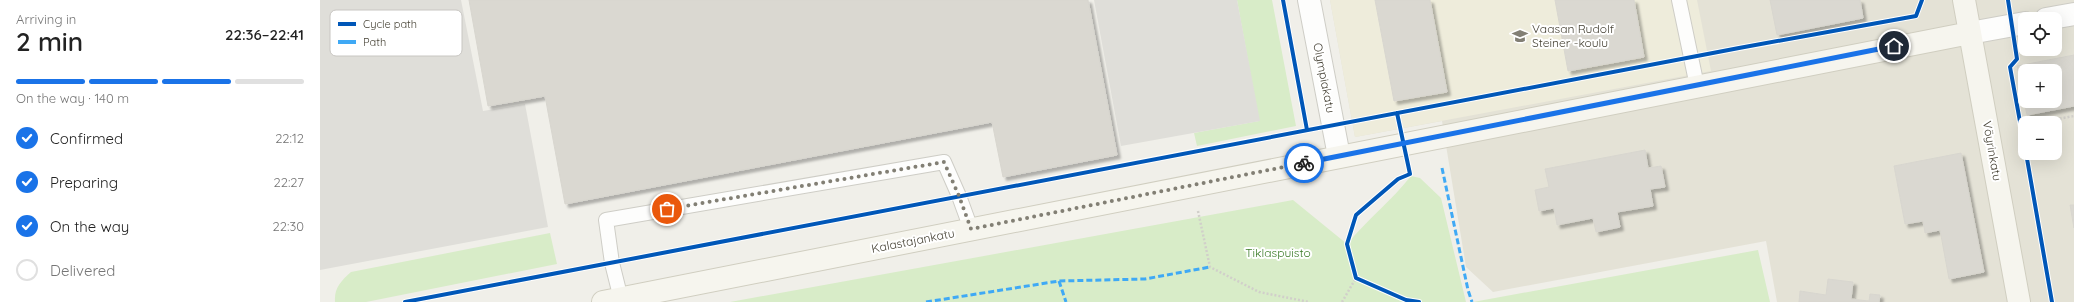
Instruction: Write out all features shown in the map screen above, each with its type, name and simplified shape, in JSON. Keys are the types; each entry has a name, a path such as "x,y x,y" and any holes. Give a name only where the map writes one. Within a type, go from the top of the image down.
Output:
{"street":[{"name":"Olympiakatu","path":"1309,0 1338,156"},
{"name":"Vöyrinkatu","path":"1964,0 2019,302"},
{"path":"2062,16 2074,14"},
{"name":"Kalastajankatu","path":"612,300 664,296 971,229 1338,156 2018,24"}],"lane":[{"path":"1679,0 1697,86"},
{"path":"612,300 612,263 606,220 944,162 959,196 971,229"}],"path":[{"path":"2062,118 2074,116"},
{"path":"1193,185 1210,267 1260,292 1309,302"},
{"path":"1342,302 1356,278 1354,271"},
{"path":"1356,278 1363,281"}],"shaded area":[{"path":"320,0 461,0 483,111 525,104 548,227 320,270"},
{"path":"1094,0 1237,0 1260,121 1121,146"},
{"path":"1330,0 2074,0 2074,302 1777,302 1766,241 1493,292 1466,267 1442,121 1355,137"},
{"name":"Vaasan Rudolf Steiner -koulu","path":"1330,0 1697,0 1711,71 1355,137"}],"green space":[{"path":"1237,0 1272,0 1296,126 1197,146 1194,133 1259,121"},
{"name":"Tiklaspuisto","path":"1411,176 1420,178 1441,198 1466,302 730,302 1293,200 1347,244"},
{"path":"550,233 557,264 366,302 335,302 339,285 351,272"},
{"path":"1758,250 1770,302 1473,302"}],"building":[{"path":"469,0 1088,0 1117,155 1003,177 992,122 565,204 545,96 488,106"},
{"path":"1375,0 1430,0 1447,92 1394,101"},
{"path":"1555,0 1634,0 1644,57 1568,71"},
{"path":"1770,0 1860,0 1863,18 1777,35"},
{"path":"2074,55 2074,106 2027,115 2026,108 2062,108 2062,64 2027,64"},
{"path":"1645,150 1648,168 1661,166 1665,187 1650,189 1653,206 1617,212 1620,227 1596,232 1593,218 1557,225 1554,208 1539,211 1535,190 1549,187 1545,169"},
{"path":"1961,153 1984,272 1949,279 1940,230 1925,233 1923,221 1905,224 1894,166"},
{"path":"2070,205 2074,205 2074,228"},
{"path":"1828,279 1853,282 1851,299 1869,301 1870,294 1880,295 1879,302 1799,302 1800,291 1826,295"}],"marked path":[{"path":"1442,168 1468,290 1472,302"},
{"path":"926,302 1059,281 1145,279 1210,267"},
{"path":"1059,281 1066,302"}],"cycle path":[{"path":"1283,0 1307,130"},
{"path":"405,302 1739,48 1916,16 1922,0"},
{"path":"2008,0 2017,59 2010,67 2019,116"},
{"path":"1397,113 1410,174 1398,179 1356,215 1347,244 1356,278 1406,300 1419,302"},
{"path":"2027,160 2052,302"}],"way so far":[{"path":"667,209 944,162 959,196 971,229 1304,163"}],"place":[{"name":"Vaasan Rudolf Steiner -koulu","path":"1520,36"}],"route":[{"path":"1304,163 1894,46"}]}
